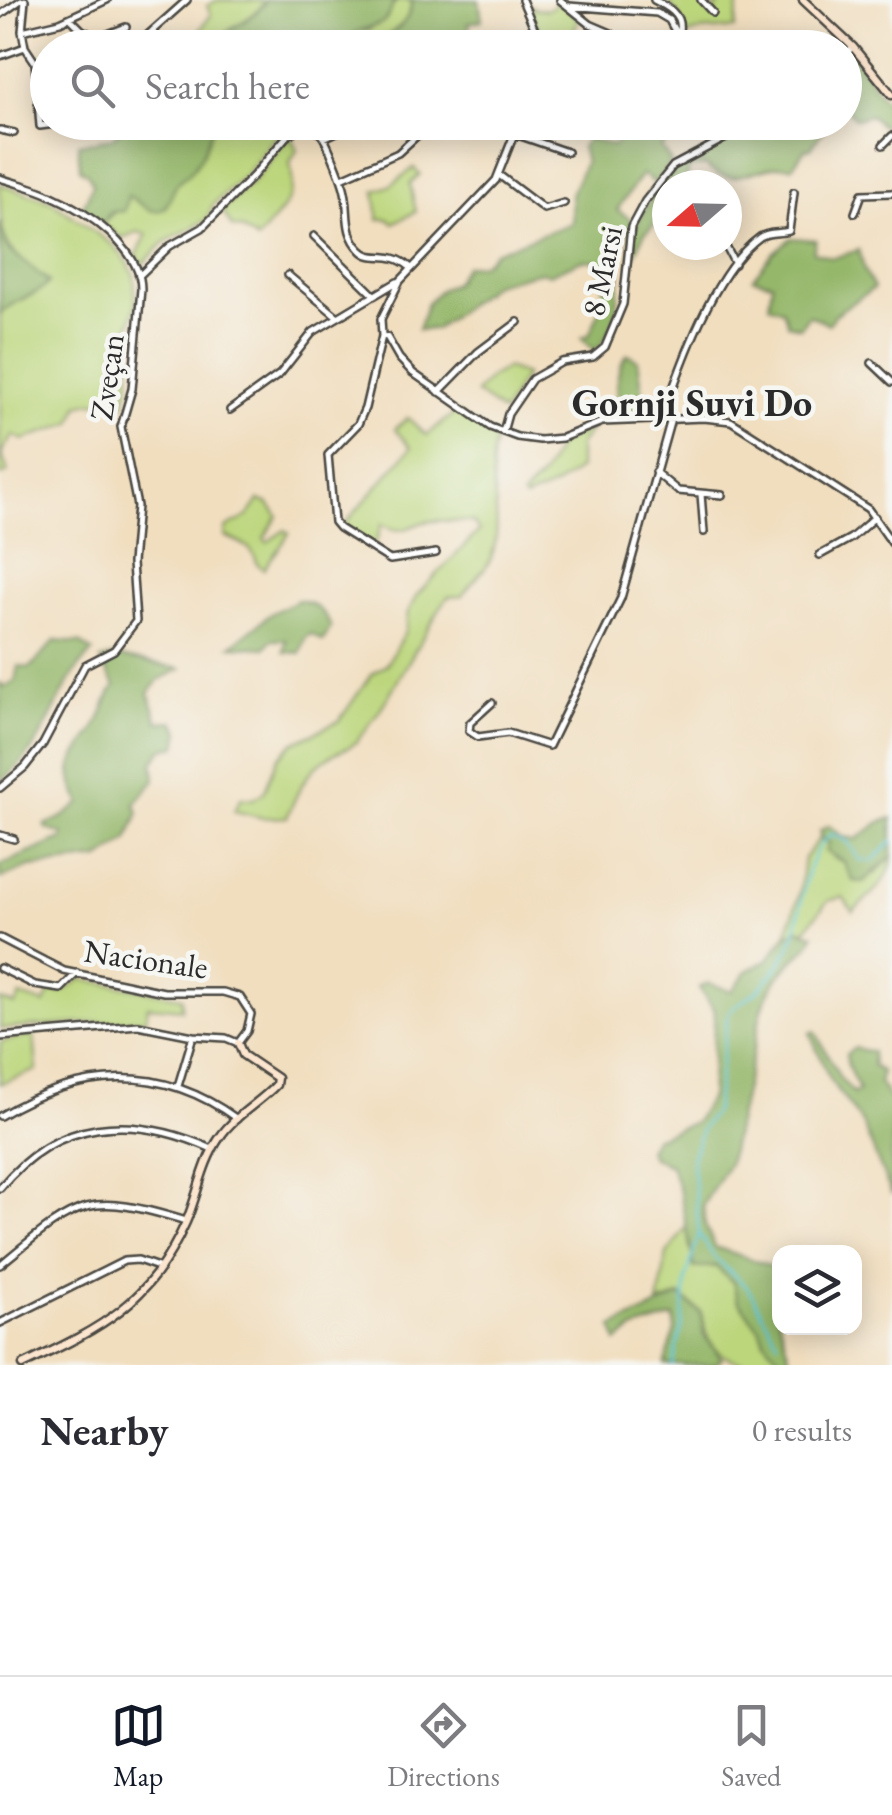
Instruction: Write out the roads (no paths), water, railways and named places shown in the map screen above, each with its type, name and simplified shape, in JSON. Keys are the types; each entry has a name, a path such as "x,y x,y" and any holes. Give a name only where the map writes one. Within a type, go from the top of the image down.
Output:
{"street":[{"path":"0,15 23,0"},
{"path":"23,0 22,31 30,54"},
{"path":"22,31 70,18 107,0"},
{"path":"155,30 188,0"},
{"path":"522,0 535,30"},
{"path":"560,0 604,30"},
{"path":"654,0 673,11 679,30"},
{"path":"702,0 713,13"},
{"path":"803,0 834,30"},
{"path":"570,6 657,12 677,30"},
{"path":"70,18 82,30"},
{"path":"118,30 126,27"},
{"path":"0,56 25,46"},
{"path":"862,59 892,95"},
{"path":"0,130 14,133"},
{"path":"883,145 892,136"},
{"path":"0,178 70,205 116,240 140,274 170,246 202,228 284,140"},
{"path":"325,140 342,178 348,229 360,249 371,256 399,258 410,267"},
{"path":"342,178 398,152 412,140"},
{"path":"436,553 384,558 334,522 328,455 358,424 365,408 382,336 381,319 400,280 480,200 498,175 513,140"},
{"path":"532,140 567,152"},
{"name":"8 Marsi","path":"502,432 508,414 532,379 562,362 593,358 605,347 623,304 631,227 645,201 673,166 727,140"},
{"path":"498,175 544,209 564,204"},
{"path":"662,420 700,323 735,264 763,235 790,232 794,192"},
{"path":"854,213 862,194 892,193"},
{"path":"314,236 374,295"},
{"path":"733,260 735,264"},
{"name":"Zveçan","path":"0,788 25,767 43,744 85,666 114,650 131,629 136,614 132,562 137,506 121,428 132,389 140,274"},
{"path":"288,275 338,317"},
{"path":"230,410 280,374 313,332 400,280"},
{"path":"439,392 478,352 518,322"},
{"path":"382,336 392,344 402,363 502,432 549,440 595,424 731,420 807,472 848,494 875,516 892,543"},
{"path":"872,363 892,382"},
{"path":"492,703 470,723 469,730 478,738 508,733 549,746 621,598 672,419"},
{"path":"654,472 678,490 722,494"},
{"path":"701,494 704,532"},
{"path":"820,555 850,538 875,516"},
{"path":"0,835 14,839"},
{"name":"Nacionale","path":"0,938 64,971 164,992 223,992 240,997 251,1014 247,1031 238,1043"},
{"path":"0,968 48,989 61,989 77,974"},
{"path":"0,1036 138,1025 226,1038 238,1043 243,1055 274,1074 277,1082 212,1149 186,1221 140,1296 115,1317 23,1365"},
{"path":"178,1086 193,1036"},
{"path":"0,1116 30,1098 86,1080 119,1078 178,1086 210,1099 238,1118"},
{"path":"0,1188 37,1150 90,1129 128,1127 184,1136 212,1149"},
{"path":"0,1265 62,1216 88,1205 135,1206 186,1221"},
{"path":"0,1324 124,1261 138,1260 160,1268"}],"waterway":[{"path":"673,1365 682,1326 686,1278 699,1234 692,1157 702,1128 715,1110 728,1013 759,989 788,950 808,871 821,844 831,834 847,841 860,860 873,861 892,842"},
{"path":"700,1236 715,1258 748,1288 778,1342"}],"district":[{"name":"Gornji Suvi Do","path":"692,402"}]}
